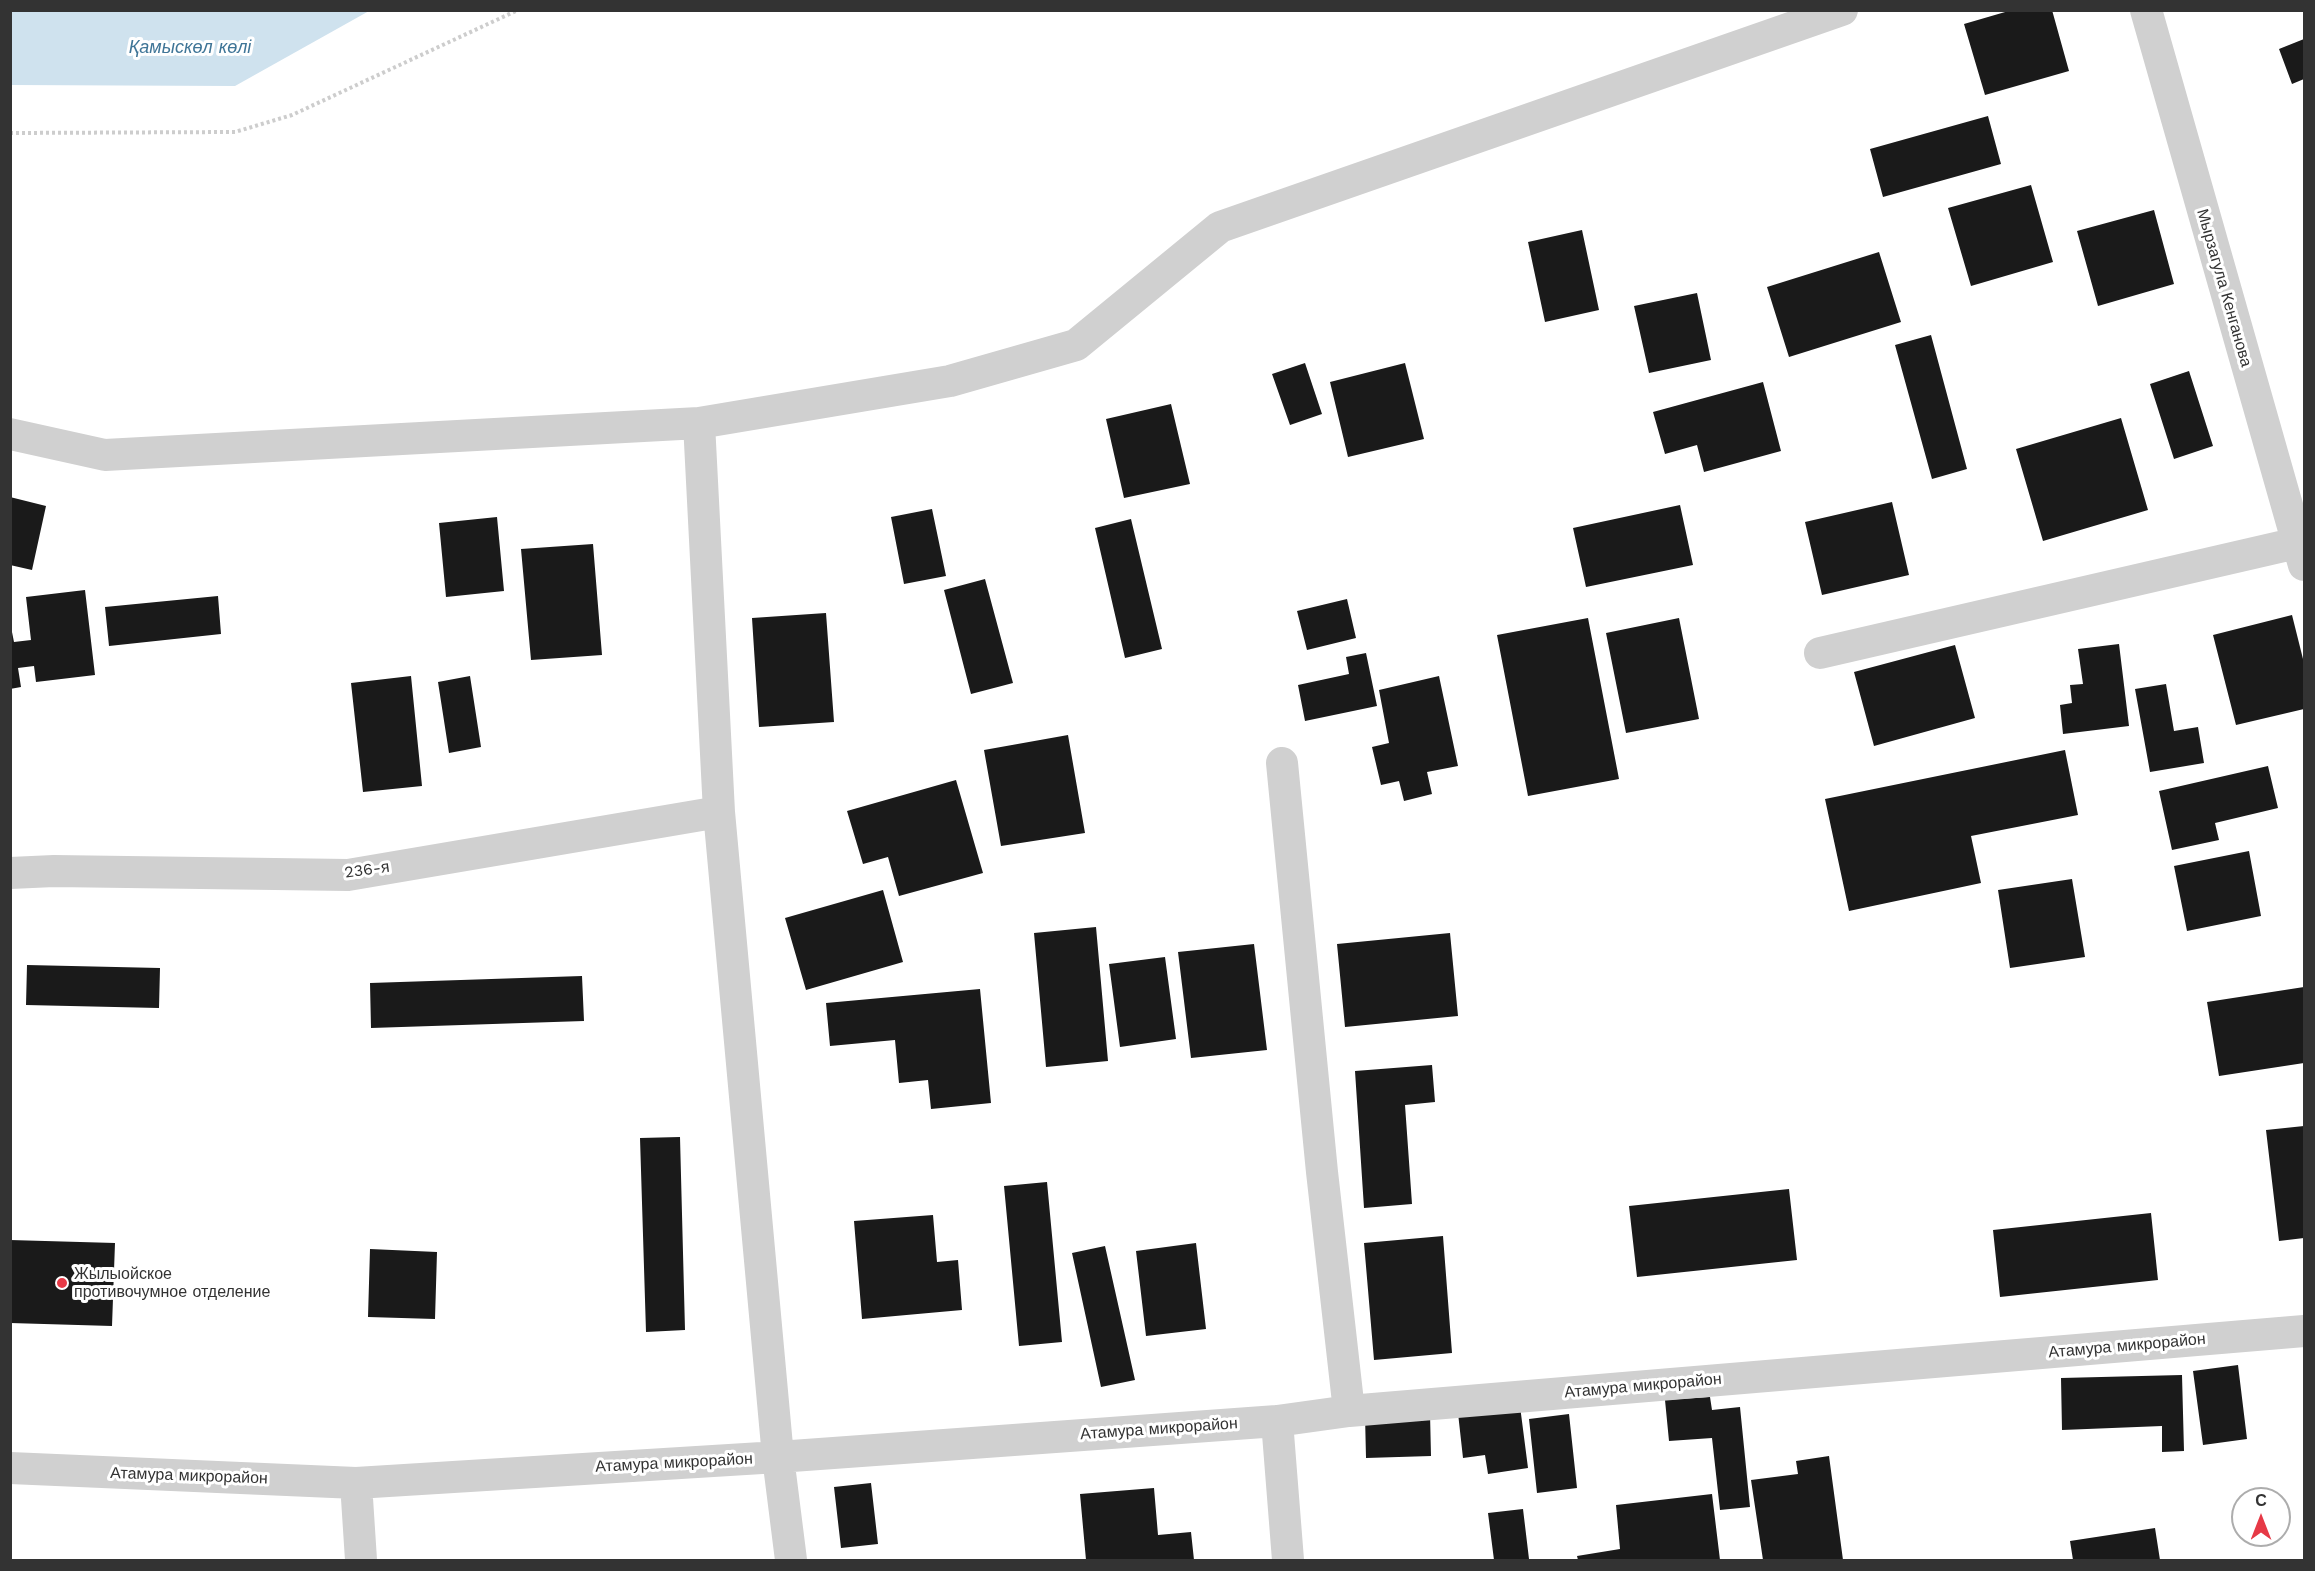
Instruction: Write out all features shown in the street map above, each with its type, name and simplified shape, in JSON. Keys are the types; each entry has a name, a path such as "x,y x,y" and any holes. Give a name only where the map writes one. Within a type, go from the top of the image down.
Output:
{"street":[{"path":"10,434 105,455 699,423 950,381 1076,345 1220,228 1842,10"},
{"name":"Мырзагула Кенганова","path":"2146,10 2301,554"},
{"path":"699,423 719,812 778,1457 791,1560"},
{"path":"1820,653 2301,554"},
{"path":"1282,764 1321,1160 1349,1411"},
{"name":"236-я","path":"10,873 54,871 348,874 719,812"},
{"name":"Атамура микрорайон","path":"10,1468 356,1482 778,1457 1277,1421 1349,1411 2304,1331"},
{"path":"1277,1421 1288,1560"},
{"path":"356,1482 362,1560"}],"path":[{"path":"10,133 235,132 292,115 518,10"}],"water":[{"name":"Қамыскөл көлі","path":"11,10 369,11 235,86 11,85"}],"building":[{"path":"2012,10 2052,10 2069,71 1985,95 1964,24"},
{"path":"2304,39 2304,79 2292,84 2279,49"},
{"path":"1988,116 2001,164 1883,197 1870,149"},
{"path":"2031,185 2053,262 1971,286 1948,208"},
{"path":"2154,210 2174,284 2098,306 2077,231"},
{"path":"1582,230 1599,310 1545,322 1528,242"},
{"path":"1879,252 1901,322 1789,357 1767,287"},
{"path":"1697,293 1711,360 1649,373 1634,306"},
{"path":"1931,335 1967,469 1932,479 1895,345"},
{"path":"1305,363 1322,414 1290,425 1272,374"},
{"path":"1405,363 1424,439 1348,457 1330,382"},
{"path":"2189,371 2213,446 2174,459 2150,384"},
{"path":"1763,382 1781,451 1704,472 1697,445 1665,454 1653,412"},
{"path":"1171,404 1190,484 1124,498 1106,419"},
{"path":"2121,418 2148,510 2043,541 2016,449"},
{"path":"10,497 46,506 32,570 10,565"},
{"path":"1892,502 1909,575 1822,595 1805,522"},
{"path":"1680,505 1693,565 1586,587 1573,528"},
{"path":"932,509 946,576 904,584 891,517"},
{"path":"497,517 504,591 446,597 439,523"},
{"path":"1131,519 1162,649 1125,658 1095,528"},
{"path":"593,544 602,655 531,660 521,549"},
{"path":"985,579 1013,683 971,694 944,590"},
{"path":"85,590 95,675 36,682 34,666 18,668 21,687 10,689 10,622 14,642 31,640 26,597"},
{"path":"218,596 221,634 109,646 105,607"},
{"path":"1347,599 1356,638 1307,650 1297,611"},
{"path":"826,613 834,722 759,727 752,618"},
{"path":"2292,615 2304,663 2304,709 2236,725 2213,635"},
{"path":"1588,618 1619,779 1528,796 1497,635"},
{"path":"1679,618 1699,719 1626,733 1606,633"},
{"path":"2119,644 2129,726 2063,734 2060,705 2072,703 2070,685 2083,684 2078,649"},
{"path":"1955,645 1975,718 1874,746 1854,672"},
{"path":"1366,653 1377,706 1305,721 1298,685 1349,674 1346,657"},
{"path":"411,676 422,786 363,792 351,683"},
{"path":"470,676 481,747 449,753 438,682"},
{"path":"1439,676 1458,766 1427,772 1432,794 1404,801 1399,781 1381,785 1372,747 1389,743 1379,690"},
{"path":"2166,684 2174,731 2198,727 2204,763 2150,772 2135,689"},
{"path":"1068,735 1085,833 1001,846 984,750"},
{"path":"2065,750 2078,815 1971,836 1981,883 1849,911 1825,799"},
{"path":"2268,766 2278,808 2215,823 2219,840 2172,850 2159,791"},
{"path":"956,780 983,873 899,896 888,857 863,864 847,811"},
{"path":"2249,851 2261,916 2187,931 2174,866"},
{"path":"2072,879 2085,957 2010,968 1998,890"},
{"path":"883,890 903,962 806,990 785,918"},
{"path":"1096,927 1108,1061 1046,1067 1034,933"},
{"path":"1450,933 1458,1016 1345,1027 1337,944"},
{"path":"1254,944 1267,1050 1191,1058 1178,952"},
{"path":"1165,957 1176,1039 1120,1047 1109,964"},
{"path":"27,965 160,968 159,1008 26,1005"},
{"path":"582,976 584,1021 371,1028 370,983"},
{"path":"2304,987 2304,1063 2219,1076 2207,1002"},
{"path":"980,989 991,1103 931,1109 928,1080 899,1083 895,1040 830,1046 826,1003"},
{"path":"1432,1065 1435,1102 1405,1105 1412,1204 1364,1208 1355,1071"},
{"path":"2304,1126 2304,1238 2279,1241 2266,1130"},
{"path":"680,1137 685,1330 646,1332 640,1138"},
{"path":"1047,1182 1062,1342 1019,1346 1004,1186"},
{"path":"1789,1189 1797,1260 1637,1277 1629,1206"},
{"path":"2151,1213 2158,1280 2000,1297 1993,1230"},
{"path":"933,1215 937,1262 958,1260 962,1310 862,1319 854,1221"},
{"path":"1443,1236 1452,1353 1374,1360 1364,1243"},
{"name":"Жылыойское противочумное отделение","path":"10,1240 115,1243 112,1326 10,1323"},
{"path":"1196,1243 1206,1329 1146,1336 1136,1251"},
{"path":"1105,1246 1135,1380 1101,1387 1072,1253"},
{"path":"370,1249 437,1252 435,1319 368,1317"},
{"path":"2238,1365 2247,1439 2203,1445 2193,1371"},
{"path":"2182,1375 2184,1451 2162,1452 2162,1426 2062,1430 2061,1378"},
{"path":"1710,1397 1712,1410 1740,1407 1750,1507 1720,1510 1712,1438 1669,1441 1665,1400"},
{"path":"1520,1406 1528,1468 1488,1474 1485,1455 1463,1458 1458,1413"},
{"path":"1430,1413 1431,1456 1366,1458 1365,1415"},
{"path":"1569,1414 1577,1488 1537,1493 1529,1419"},
{"path":"1829,1456 1843,1560 1763,1560 1751,1480 1798,1474 1796,1461"},
{"path":"871,1483 878,1544 841,1548 834,1487"},
{"path":"1154,1488 1158,1535 1191,1532 1194,1560 1086,1560 1080,1494"},
{"path":"1712,1494 1720,1560 1578,1560 1577,1556 1620,1549 1616,1505"},
{"path":"1523,1509 1529,1559 1494,1560 1488,1513"},
{"path":"2155,1528 2160,1560 2073,1560 2070,1541"}],"place":[{"name":"Жылыойское противочумное отделение","path":"62,1283"}]}
